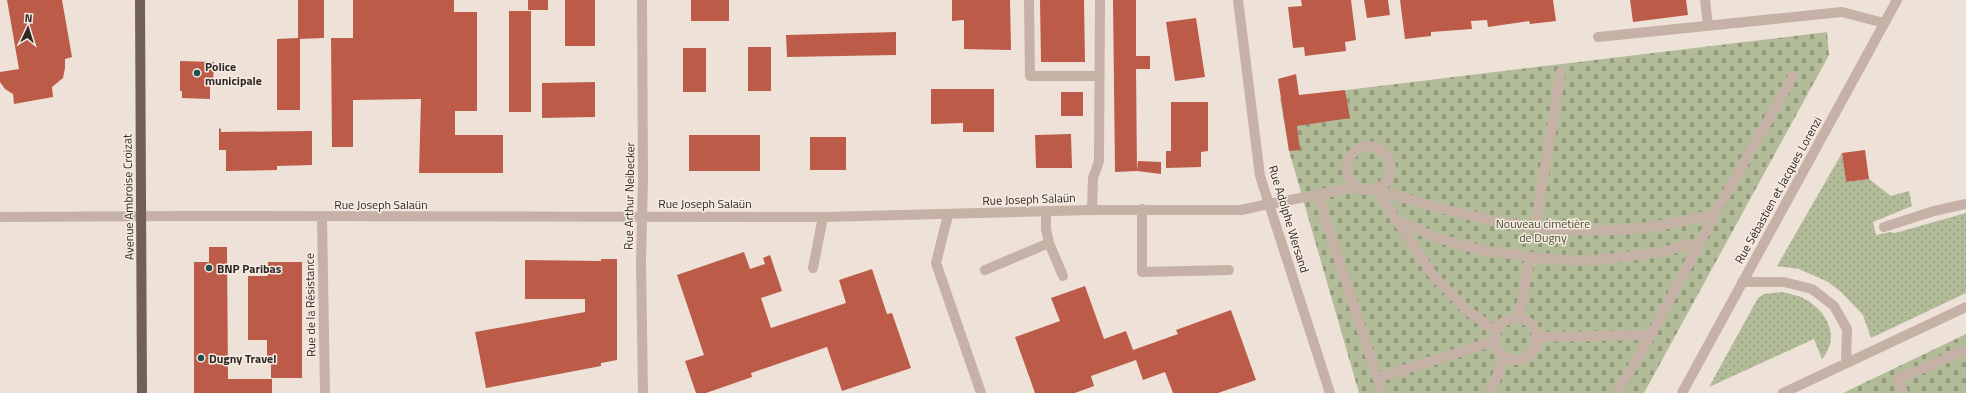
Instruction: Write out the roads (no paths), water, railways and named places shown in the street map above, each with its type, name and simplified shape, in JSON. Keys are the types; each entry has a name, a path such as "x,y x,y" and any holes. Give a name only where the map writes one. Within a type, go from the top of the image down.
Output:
{"main road":[{"name":"Avenue Ambroise Croizat","path":"140,0 142,393"}],"street":[{"name":"Rue Arthur Neibecker","path":"642,0 642,393"},
{"path":"1029,0 1030,76 1099,76"},
{"path":"1092,210 1093,178 1099,161 1100,0"},
{"name":"Rue Adolphe Wersand","path":"1238,0 1260,176 1330,393"},
{"path":"1705,0 1708,26"},
{"name":"Rue Sébastien et Jacques Lorenzi","path":"1682,393 1897,0"},
{"path":"1598,37 1842,12 1884,23"},
{"path":"1535,227 1561,72"},
{"path":"1617,393 1651,335 1715,214 1793,76"},
{"path":"1376,189 1387,181 1391,168 1386,154 1375,147 1361,148 1351,156 1348,162 1348,176 1357,187 1369,190 1376,189 1421,204 1517,225 1580,230 1649,227 1715,214"},
{"name":"Rue Joseph Salaün","path":"0,217 823,217 1142,209 1241,210 1357,187"},
{"path":"1376,189 1432,276 1496,336"},
{"path":"1318,195 1382,393"},
{"path":"1884,227 1934,211 1966,204"},
{"path":"1142,209 1142,272 1229,270"},
{"path":"1046,211 1046,229 1049,243 1063,276"},
{"path":"948,215 936,263 981,393"},
{"name":"Rue de la Résistance","path":"322,217 325,393"},
{"path":"813,268 823,217"},
{"path":"1395,219 1434,237 1481,250 1530,257 1581,261 1661,252 1700,242"},
{"path":"985,270 1049,243"},
{"path":"1519,318 1530,257"},
{"path":"1742,282 1784,282 1812,289 1834,306 1847,329 1846,363"},
{"path":"1784,393 1966,307"},
{"path":"1512,318 1519,318 1532,324 1538,337 1536,349 1528,357 1516,361 1505,357 1497,347 1496,336 1505,321 1512,318"},
{"path":"1538,337 1651,335"},
{"path":"1377,378 1496,336"},
{"path":"1903,393 1898,379 1966,350"},
{"path":"1490,393 1505,357"}],"place":[{"name":"Police municipale","path":"197,73"},
{"name":"BNP Paribas","path":"209,268"},
{"name":"Dugny Travel","path":"201,358"}],"park label":[{"name":"Nouveau cimetière de Dugny","path":"1543,230"}]}
